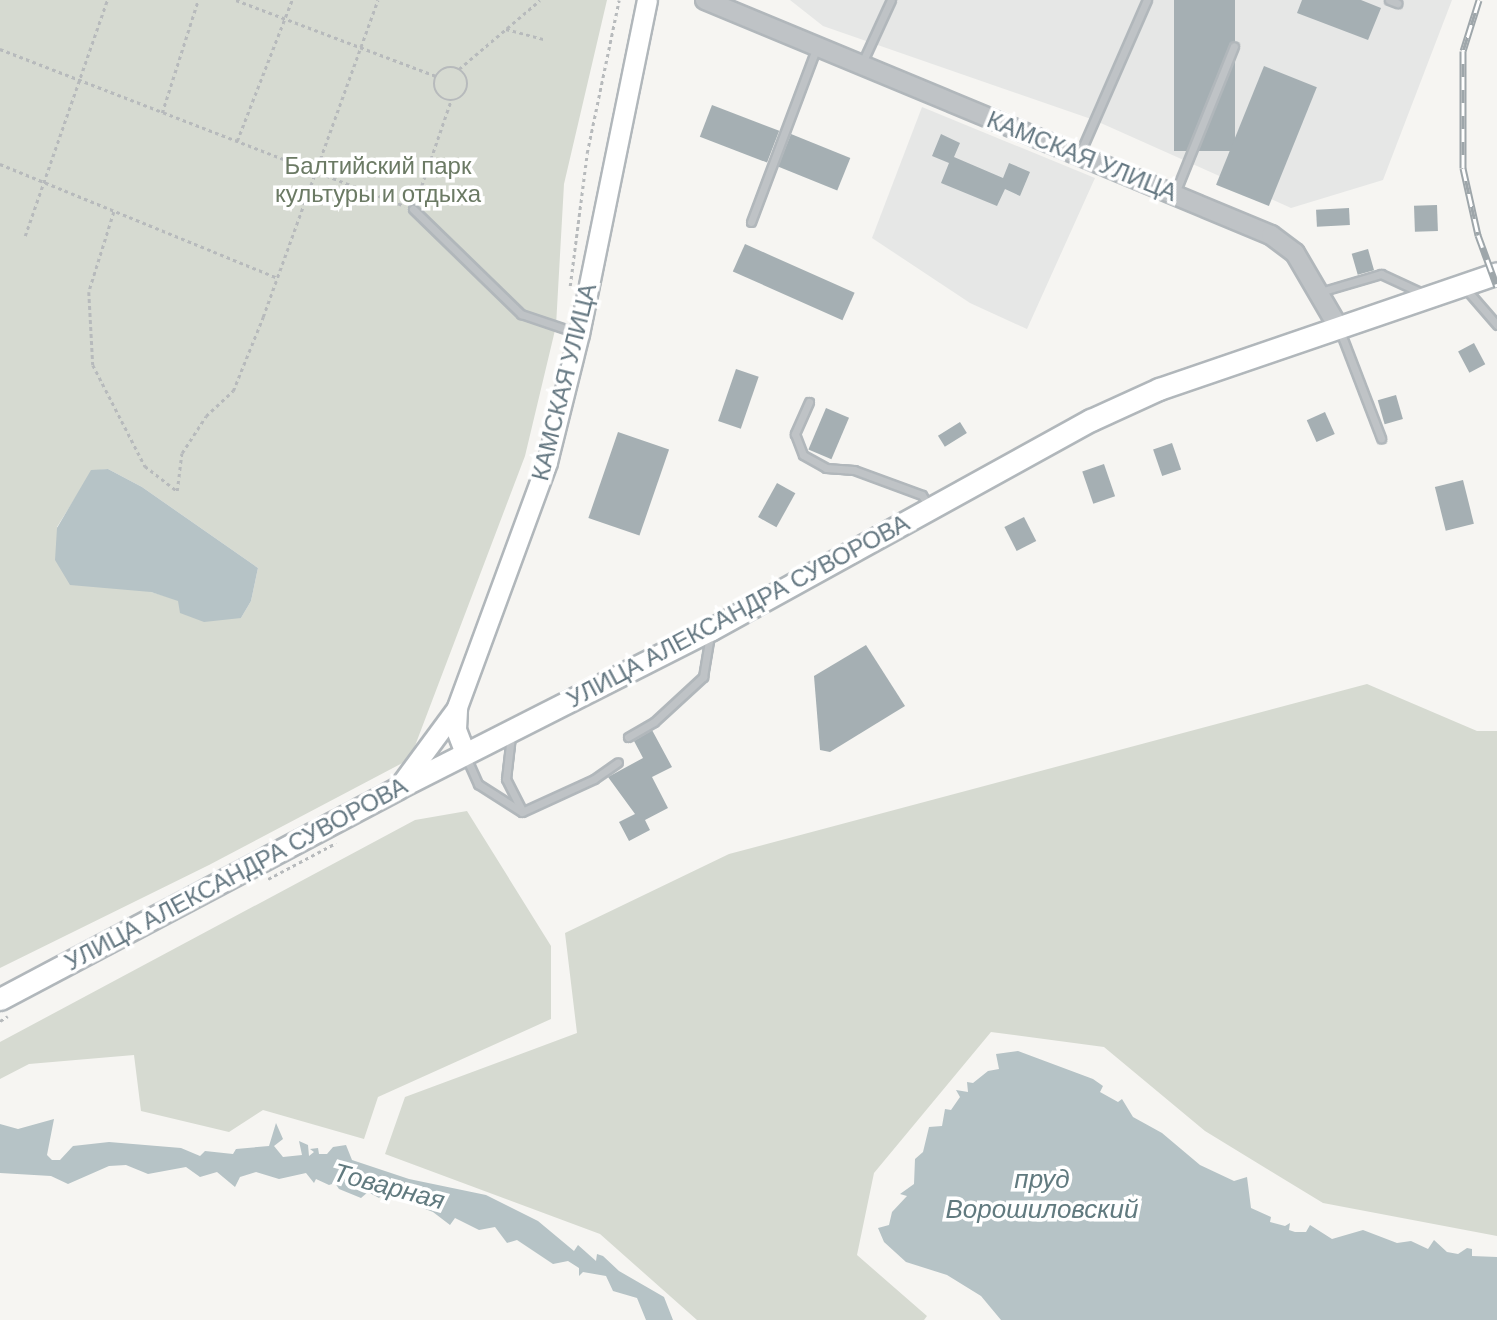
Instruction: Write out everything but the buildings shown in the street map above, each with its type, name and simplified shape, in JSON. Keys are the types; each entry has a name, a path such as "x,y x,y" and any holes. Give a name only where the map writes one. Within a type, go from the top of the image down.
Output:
{"main road":[{"name":"КАМСКАЯ УЛИЦА","path":"464,753 456,729 457,707 547,462 579,334 647,0"},
{"name":"УЛИЦА АЛЕКСАНДРА СУВОРОВА","path":"0,999 464,753 512,732 710,630 1091,420 1159,389 1340,330 1497,273"},
{"path":"398,788 457,707"}],"street":[{"name":"КАМСКАЯ УЛИЦА","path":"705,0 1271,235 1295,253 1340,330"}],"lane":[{"path":"862,65 891,0"},
{"path":"1080,155 1147,0"},
{"path":"751,222 817,46"},
{"path":"1175,194 1234,47"},
{"path":"414,209 521,314 579,334"},
{"path":"1320,292 1381,274 1402,280 1430,299"},
{"path":"1464,287 1497,326"},
{"path":"1340,330 1381,438"},
{"path":"809,402 795,434 803,455 826,467 854,470 922,495 930,508"},
{"path":"628,737 654,722 703,677 710,630"},
{"path":"512,732 506,779 522,812"},
{"path":"464,753 478,784 522,812"},
{"path":"522,812 594,779 618,762"}],"path":[{"path":"25,236 107,0"},
{"path":"162,113 198,0"},
{"path":"236,0 283,21 436,76"},
{"path":"237,141 292,0"},
{"path":"114,212 89,292 93,365 145,466 177,491 182,453 206,416 233,391 278,278 378,0"},
{"path":"452,100 435,90 436,76 444,68 459,69 540,0"},
{"path":"570,289 587,153 619,0"},
{"path":"506,29 544,38"},
{"path":"0,49 79,83 414,209 452,100 467,89 467,78 459,69"},
{"path":"0,164 278,278"}],"shaded area":[{"path":"790,0 1452,0 1383,180 1291,208 1094,120 823,26"},
{"path":"922,107 1095,178 1027,329 970,303 872,238"}],"green space":[{"name":"Балтийский парк культуры и отдыха","path":"0,0 607,0 564,184 556,326 525,456 410,759 209,865 0,968","holes":["108,469 142,487 258,568 251,601 241,618 151,592 57,527 92,471"]},
{"path":"1367,684 1477,731 1497,731 1497,1236 1323,1203 1205,1131 1104,1047 991,1032 874,1173 857,1255 927,1316 924,1320 697,1320 600,1234 385,1154 405,1097 577,1033 565,933 729,854"},
{"path":"467,811 551,946 551,1019 378,1097 364,1139 263,1110 229,1132 141,1111 134,1055 29,1064 0,1079 0,1042 415,820"}],"water":[{"path":"108,469 142,487 258,568 251,601 241,618 204,622 180,613 178,601 151,592 70,585 55,560 57,528 91,470"},
{"name":"пруд Ворошиловский","path":"1018,1051 1093,1079 1103,1086 1100,1092 1118,1102 1122,1099 1133,1117 1162,1133 1200,1165 1234,1181 1247,1177 1251,1208 1271,1217 1270,1222 1285,1226 1290,1223 1289,1230 1295,1232 1306,1232 1310,1225 1332,1239 1363,1230 1397,1243 1411,1241 1428,1249 1434,1240 1447,1252 1458,1254 1467,1248 1472,1249 1472,1256 1497,1257 1497,1320 1001,1320 981,1296 947,1275 906,1262 884,1242 878,1228 889,1225 892,1212 907,1196 900,1194 914,1184 915,1159 923,1152 929,1127 942,1126 945,1109 951,1110 960,1097 956,1090 968,1092 967,1082 973,1083 988,1071 999,1069 996,1054"},
{"name":"Товарная","path":"54,1119 47,1155 52,1160 60,1160 73,1146 109,1142 181,1148 200,1156 205,1151 233,1154 236,1149 269,1146 276,1123 283,1139 274,1146 283,1157 302,1155 299,1141 308,1145 309,1156 314,1152 310,1149 318,1148 319,1154 327,1154 333,1147 346,1145 352,1160 409,1179 486,1195 538,1221 574,1251 578,1245 596,1261 597,1254 603,1256 619,1271 664,1297 673,1320 646,1320 637,1298 613,1291 606,1276 583,1272 579,1276 579,1268 568,1261 553,1264 517,1240 507,1243 495,1227 479,1230 455,1218 450,1225 433,1212 384,1193 379,1198 368,1192 361,1198 339,1189 335,1183 329,1185 316,1179 314,1183 306,1173 279,1179 256,1172 240,1177 235,1187 217,1172 200,1177 186,1167 148,1174 126,1165 109,1166 68,1184 51,1176 0,1173 0,1124 18,1129"}],"railway":[{"path":"1479,0 1463,51 1463,168 1478,235 1497,287"}]}
